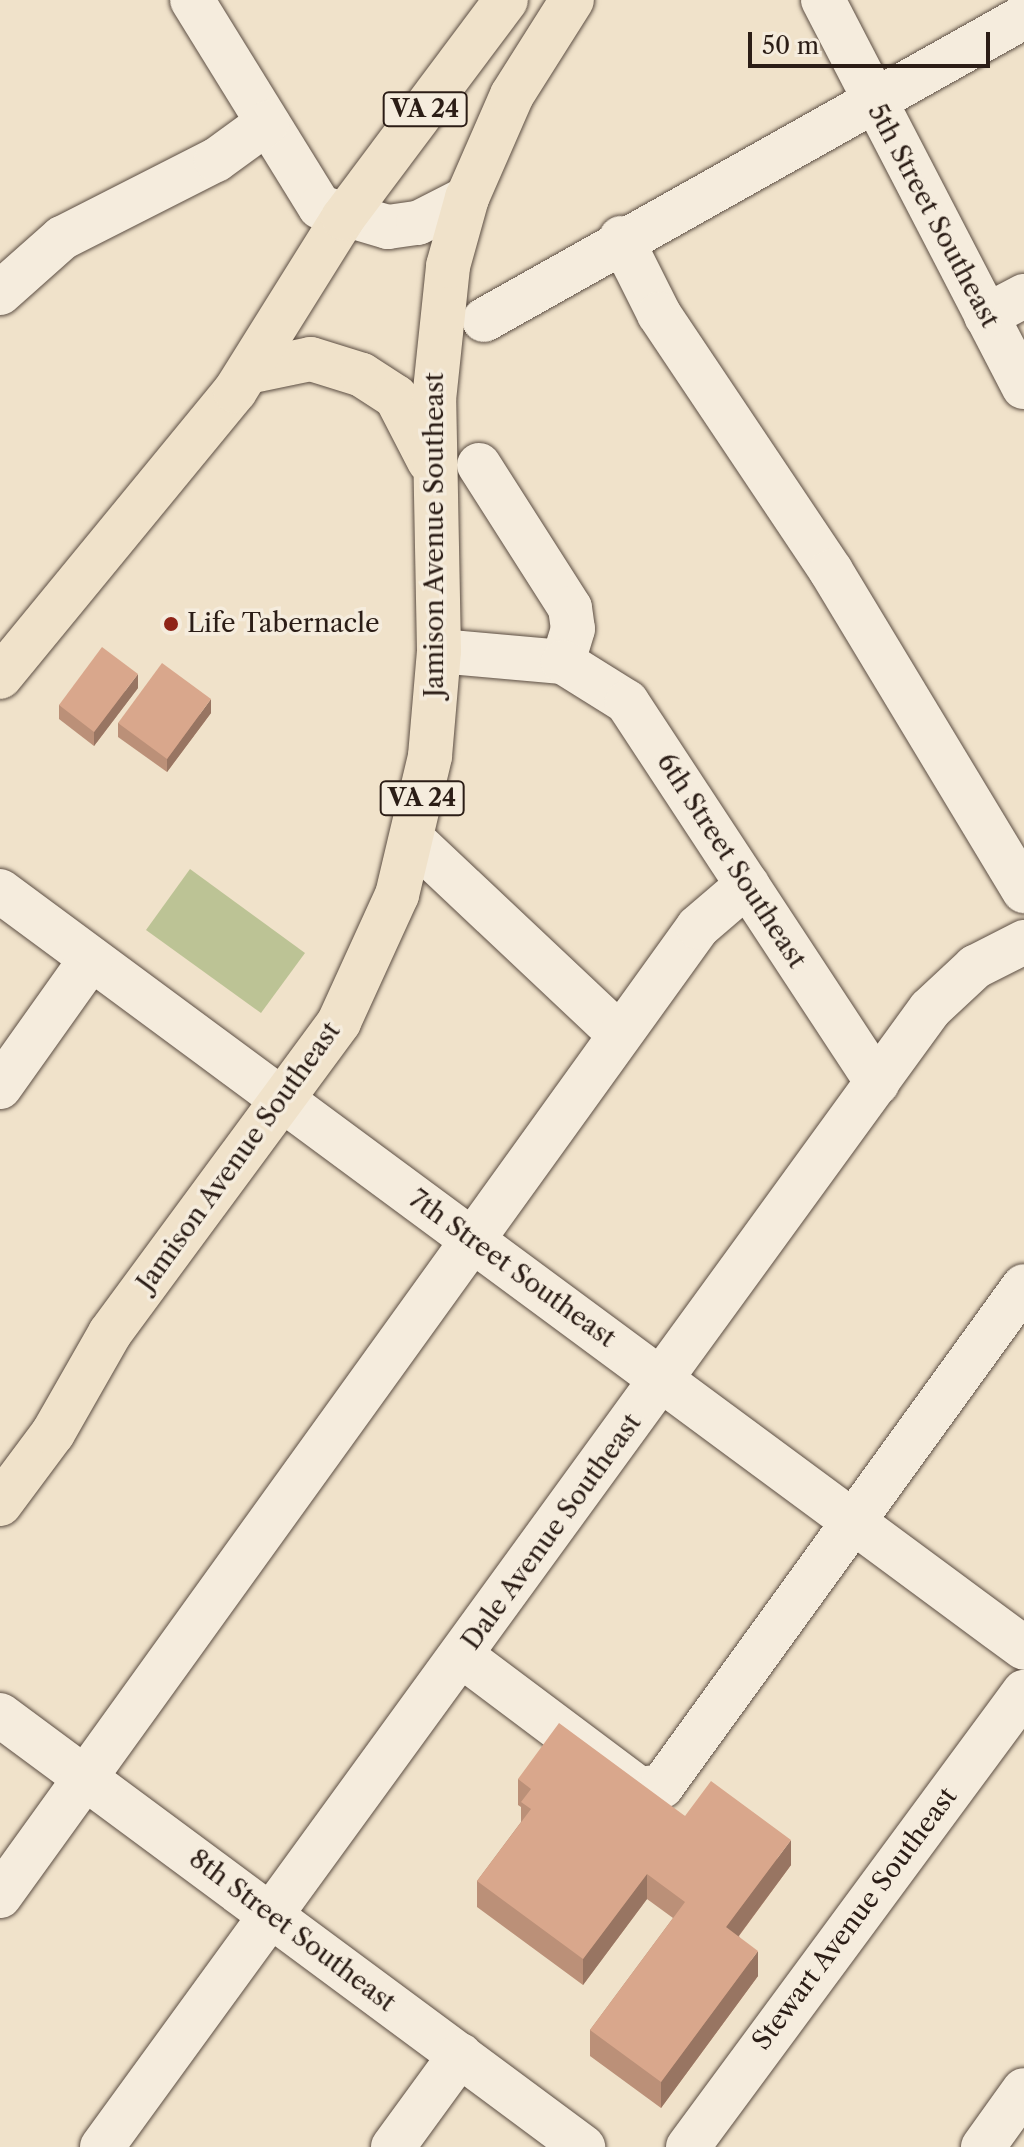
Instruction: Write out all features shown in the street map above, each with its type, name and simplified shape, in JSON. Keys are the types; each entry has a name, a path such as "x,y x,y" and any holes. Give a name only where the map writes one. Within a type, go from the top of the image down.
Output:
{"main road":[{"name":"VA 24","path":"0,677 110,537 153,496 248,372 343,218 506,0"},
{"name":"Jamison Avenue Southeast","path":"0,1504 53,1433 110,1333 339,1022 371,960 413,840 439,651 436,339 467,198 512,95 572,0"},
{"name":"VA 24","path":"110,537 146,467 309,248 343,218"},
{"path":"248,372 311,359 362,375 396,397 436,478"}],"street":[{"path":"192,0 314,200 343,218 388,227 418,223 467,198"},
{"name":"5th Street Southeast","path":"823,0 871,101 1024,387"},
{"path":"484,320 621,238 1024,17"},
{"path":"0,293 62,238 216,160 267,123"},
{"path":"621,238 659,314 831,571 1024,891"},
{"path":"986,316 1024,296"},
{"path":"479,465 570,608 573,629 563,662"},
{"name":"6th Street Southeast","path":"439,651 563,662 627,702 877,1083"},
{"path":"413,840 619,1034"},
{"path":"0,1896 475,1242 619,1034 698,927 747,885"},
{"name":"7th Street Southeast","path":"0,891 1024,1648"},
{"name":"Dale Avenue Southeast","path":"102,2147 877,1083 953,984 1024,942"},
{"path":"0,1087 91,959"},
{"path":"462,1656 639,1789 653,1791 855,1522 1024,1286"},
{"name":"Stewart Avenue Southeast","path":"688,2147 1024,1692"},
{"name":"8th Street Southeast","path":"0,1715 583,2147"},
{"path":"393,2147 460,2055"},
{"path":"983,2147 1024,2090"}],"green space":[{"path":"190,869 305,953 261,1013 146,930"}],"building":[{"path":"102,647 138,674 94,732 59,705"},
{"path":"162,663 211,699 167,759 118,723"},
{"path":"559,1723 685,1816 711,1781 791,1840 726,1927 758,1951 661,2082 590,2030 685,1902 647,1874 583,1959 477,1881 531,1809 521,1802 531,1789 518,1779"}],"place":[{"name":"Life Tabernacle","path":"171,624"}]}
